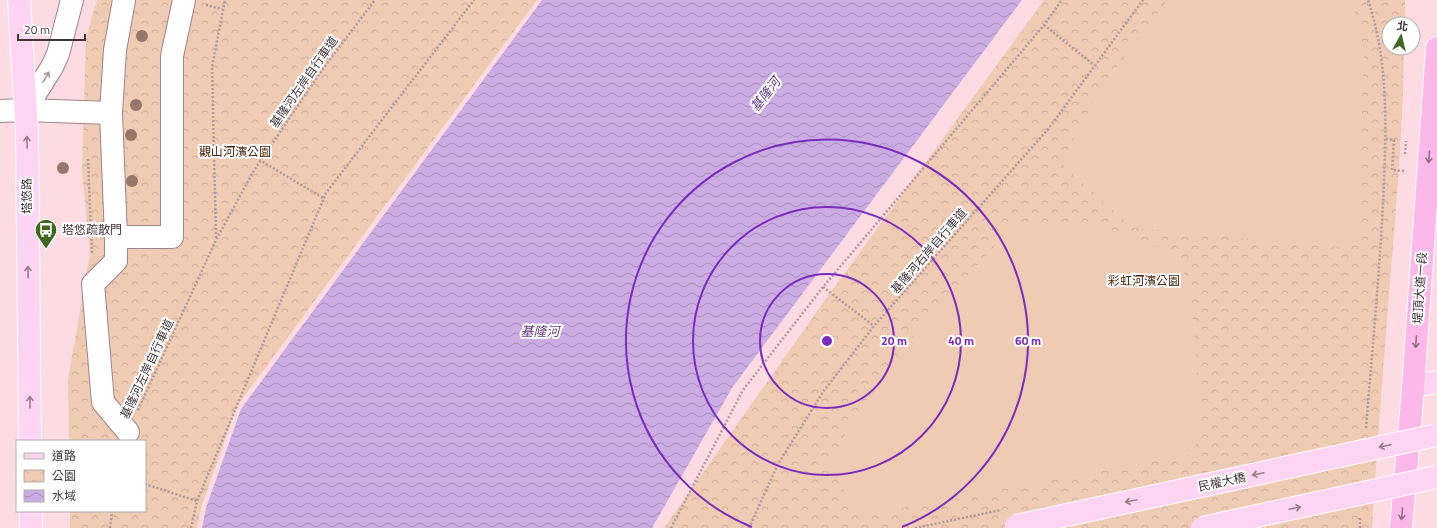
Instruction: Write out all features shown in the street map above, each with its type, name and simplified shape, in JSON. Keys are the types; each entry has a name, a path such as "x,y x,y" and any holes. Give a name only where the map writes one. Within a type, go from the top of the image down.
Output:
{"highway":[{"name":"堤頂大道一段","path":"1401,528 1413,386 1437,48"}],"main road":[{"name":"塔悠路","path":"18,0 25,110 30,440"},
{"path":"1413,386 1437,382"},
{"name":"民權大橋","path":"1007,528 1437,435"},
{"path":"1202,528 1437,477"},
{"path":"31,512 31,528"}],"street":[{"path":"25,110 52,67 58,54 72,0"},
{"path":"124,0 115,50 111,113 116,261 93,284 103,402 128,432"},
{"path":"116,237 172,238 172,56 184,0"},
{"path":"0,111 25,110 111,113"}],"path":[{"name":"基隆河左岸自行車道","path":"216,240 212,67 225,0"},
{"name":"基隆河左岸自行車道","path":"128,432 216,240 253,172 322,70 375,0"},
{"path":"191,528 197,501 323,198 474,0"},
{"path":"671,528 743,390 823,287 1044,25 1062,0"},
{"name":"基隆河右岸自行車道","path":"749,528 778,464 823,392 874,326 1049,128 1143,0"},
{"path":"1366,429 1381,251 1386,139 1386,95 1376,24 1368,0"},
{"path":"1044,25 1094,65"},
{"path":"1386,139 1394,140 1392,170 1404,171"},
{"path":"214,152 243,150 262,160 323,198"},
{"path":"88,152 93,284"},
{"path":"823,287 874,326"},
{"path":"146,484 197,501"},
{"path":"110,528 112,512"},
{"path":"1360,515 1360,528"}],"green space":[{"name":"觀山河濱公園","path":"97,0 537,0 237,406 202,505 197,528 70,528 70,512 146,512 146,440 69,440 68,380 90,253 82,172 86,38"},
{"name":"彩虹河濱公園","path":"1044,0 1405,0 1405,16 1381,16 1381,56 1404,56 1399,170 1372,528 664,528 820,307"},
{"path":"1168,0 1351,0 1364,48 1358,233 1340,247 1133,228 1062,164 1097,94"},
{"path":"1016,222 1091,224 1128,235 1170,252 1190,282 1202,435 1189,455 858,516 831,464 851,423 911,339"}],"water":[{"name":"基隆河","path":"542,0 1022,0 732,388 652,528 202,528 206,508 241,409"}],"place":[{"name":"塔悠疏散門","path":"46,250"}]}
